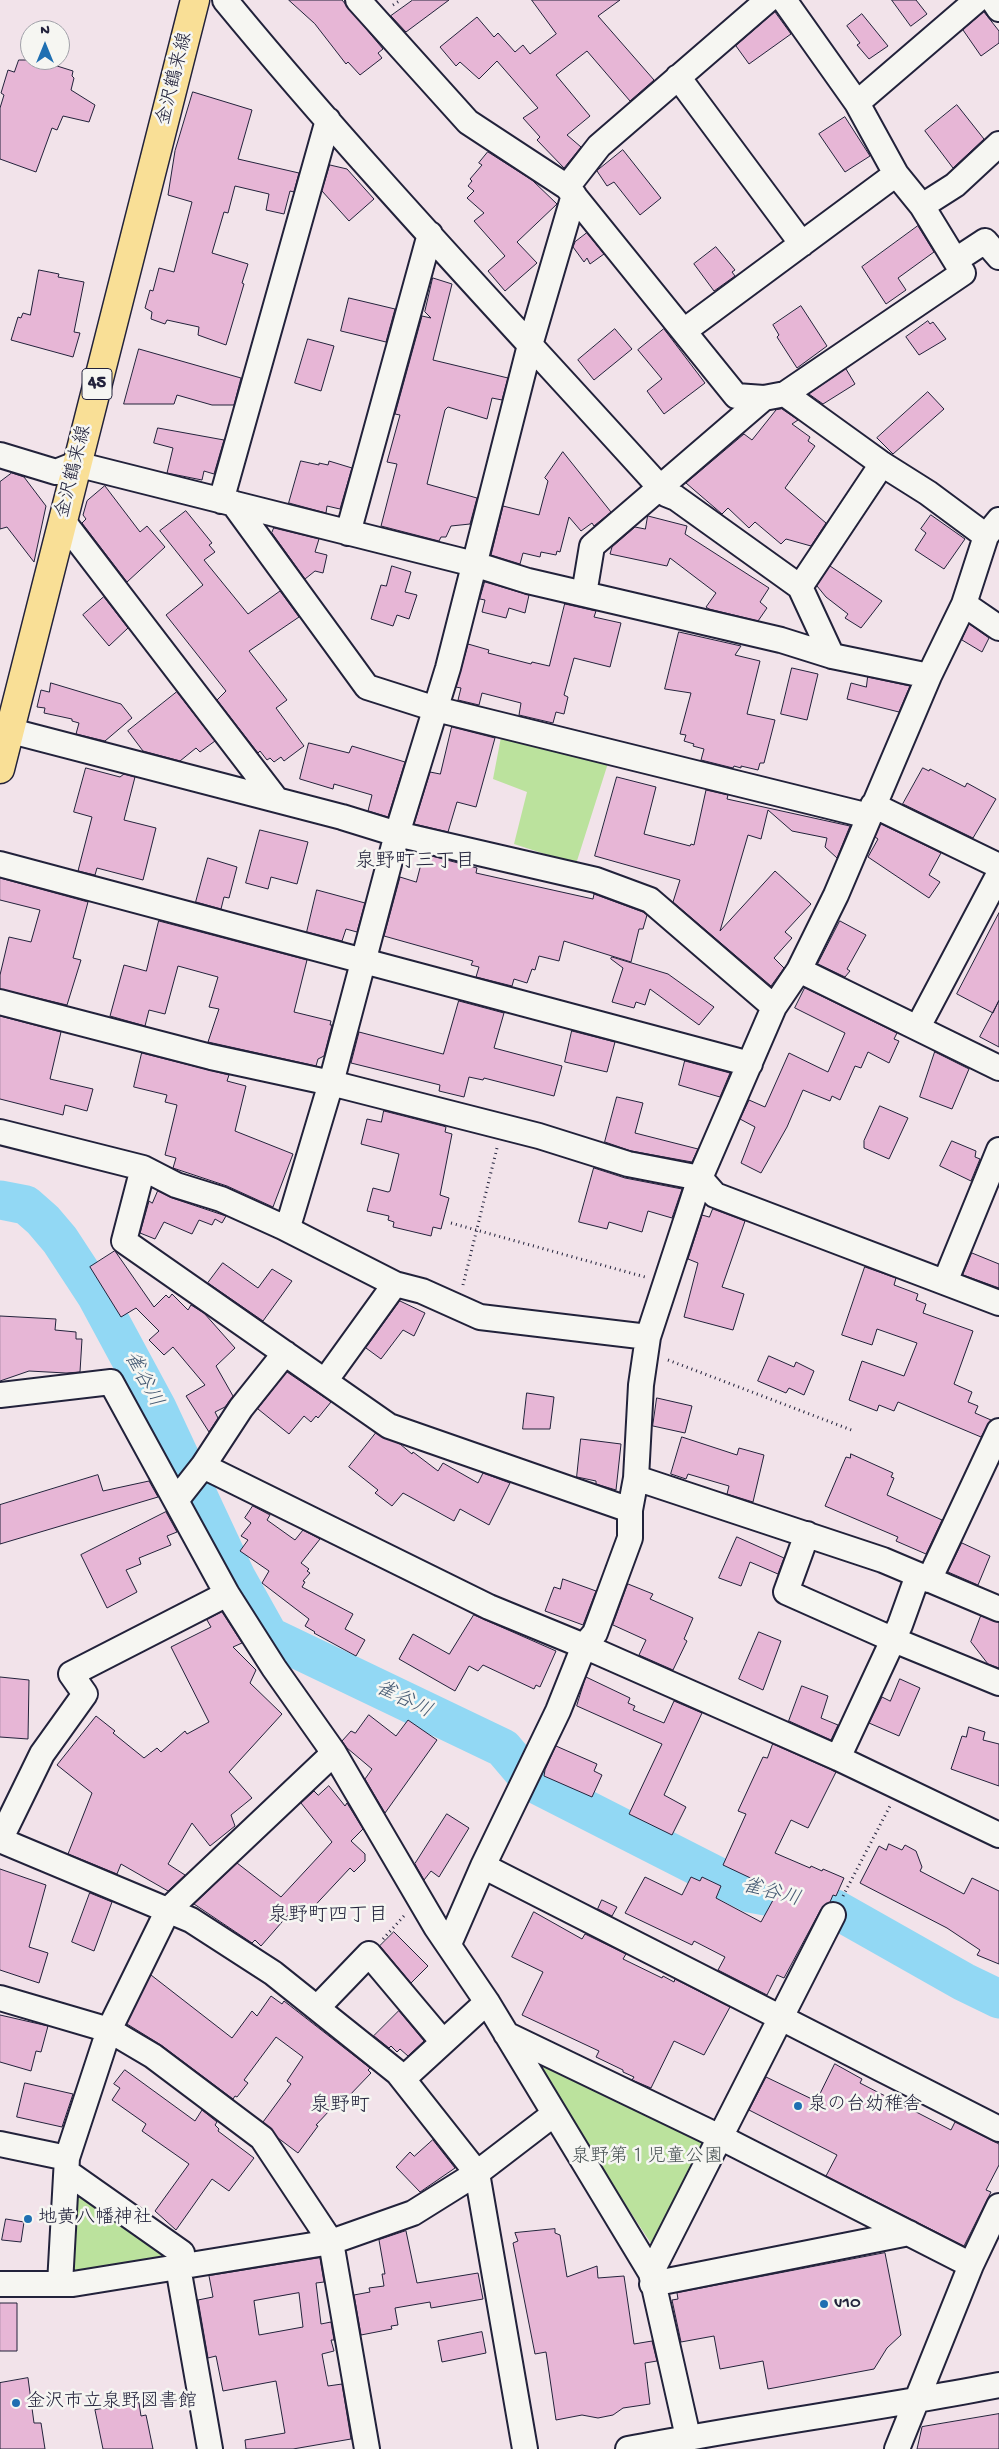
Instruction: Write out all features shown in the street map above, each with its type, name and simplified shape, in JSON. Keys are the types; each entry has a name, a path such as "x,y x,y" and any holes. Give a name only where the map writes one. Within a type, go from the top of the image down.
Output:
{"main road":[{"name":"金沢鶴来線","path":"0,769 5,728 63,521 195,0"}],"street":[{"path":"225,0 328,120 660,488 800,587 832,656"},
{"path":"358,0 468,122 571,191 736,396 774,396 928,493 992,528 964,604 929,676 836,895 799,970 774,1007 700,1178 665,1282 647,1344 641,1385 636,1478 630,1510 630,1538 616,1581 595,1633 584,1646 558,1711 483,1866 448,1944"},
{"path":"283,1227 290,1220 331,1083 362,960 397,834 436,709 571,191 599,146 768,0"},
{"path":"584,594 592,546 660,488 774,396 963,273 922,206 896,174 857,103 784,0"},
{"path":"857,103 977,0"},
{"path":"993,0 999,9"},
{"path":"678,77 802,244"},
{"path":"227,502 328,120"},
{"path":"922,206 955,185 999,144"},
{"path":"684,331 896,174"},
{"path":"348,532 430,234"},
{"path":"956,260 985,241 999,257"},
{"path":"0,455 56,472 76,464 474,564 528,581 781,640 832,656 929,676"},
{"path":"800,587 882,464"},
{"path":"227,502 367,687 436,709 871,810 998,875 918,1027"},
{"path":"63,521 276,800"},
{"path":"964,604 999,628"},
{"path":"5,728 397,834 596,880 650,900 774,1007"},
{"path":"0,864 750,1064"},
{"path":"799,970 999,1068"},
{"path":"0,1002 211,1057 331,1083 538,1136 628,1164 700,1178 715,1195 999,1303"},
{"path":"0,1132 143,1168 176,1184 221,1199 283,1227 395,1284 422,1292 480,1317 647,1344"},
{"path":"945,1282 999,1150"},
{"path":"143,1168 124,1241 389,1426 630,1510"},
{"path":"325,1381 395,1284"},
{"path":"179,1495 201,1469 241,1408 285,1353"},
{"path":"0,1395 112,1382 179,1495 227,1594 274,1668 334,1752 420,1900 487,2002 651,2278 688,2437"},
{"path":"838,1758 924,1577 999,1431"},
{"path":"201,1469 489,1607 584,1646 838,1758 999,1835"},
{"path":"636,1478 883,1560 999,1608"},
{"path":"807,1534 786,1592 894,1640 999,1683"},
{"path":"227,1594 71,1674 85,1694 42,1754 0,1840 190,1920 273,1973 403,2079 477,2173 525,2449"},
{"path":"60,2284 67,2165 109,2030 168,1910 334,1752"},
{"path":"483,1866 999,2129"},
{"path":"651,2278 780,2017 837,1909"},
{"path":"317,2008 369,1954 443,2042"},
{"path":"0,1998 109,2030 154,2056 262,2138 331,2242 367,2449"},
{"path":"403,2079 487,2002"},
{"path":"506,2034 720,2137 970,2265"},
{"path":"0,2284 73,2284 331,2242 413,2213 477,2173 554,2114"},
{"path":"0,2144 67,2165 182,2253 178,2267 210,2449"},
{"path":"897,2449 970,2265 999,2206"},
{"path":"651,2278 909,2233"},
{"path":"628,2449 662,2446 688,2437 915,2401 999,2385"}],"path":[{"path":"457,1307 502,1128"},
{"path":"450,1222 665,1282"},
{"path":"647,1344 854,1431"},
{"path":"837,1909 900,1788"},
{"path":"369,1954 420,1900"}],"green space":[{"path":"502,732 609,760 576,864 514,844 527,792 493,779"},
{"name":"泉野第１児童公園","path":"539,2055 698,2135 704,2147 652,2245 533,2063"},
{"path":"71,2190 167,2250 164,2259 72,2274"}],"building":[{"path":"289,0 342,0 383,49 378,53 382,58 360,75 348,62 346,64 315,24"},
{"path":"413,0 449,0 406,32 391,16"},
{"path":"532,0 620,0 598,16 654,80 630,101 587,51 556,75 590,116 567,135 581,147 564,168 537,140 540,137 523,118 538,108 497,61 479,79 460,62 456,66 440,47 477,17 494,37 498,33 515,52 523,45 530,54 556,34"},
{"path":"892,0 916,0 927,14 911,26"},
{"path":"775,12 791,34 749,64 736,46"},
{"path":"984,12 999,31 999,43 981,56 963,30"},
{"path":"862,14 888,46 869,59 857,45 860,43 847,26"},
{"path":"19,60 20,70 73,71 72,76 74,78 71,90 95,105 89,122 63,116 57,130 52,128 36,172 0,159 0,108 4,95 1,93 8,70 14,72"},
{"path":"193,92 252,110 238,159 299,173 294,192 290,191 284,214 266,210 269,194 235,186 228,213 224,212 212,253 248,264 226,345 198,335 199,327 167,320 165,324 151,319 152,312 145,308 150,290 153,291 159,268 174,272 192,202 168,195 175,151"},
{"path":"957,105 984,139 953,168 925,131"},
{"path":"845,117 870,156 845,172 819,134"},
{"path":"623,150 661,198 640,215 614,182 607,186 597,171"},
{"path":"488,152 532,180 557,204 517,242 537,263 505,291 488,271 505,256 474,221 484,213 467,198 474,191 468,186 472,181 470,179 482,165 479,163"},
{"path":"330,165 347,169 374,199 349,221 322,191"},
{"path":"918,226 934,252 898,278 906,290 886,304 862,267"},
{"path":"587,233 604,254 590,264 587,258 584,262 573,247 575,242"},
{"path":"716,247 735,270 732,272 735,276 714,291 694,264"},
{"path":"39,270 59,274 58,277 84,282 74,332 80,333 73,357 11,340 18,317 21,318 23,313 30,315"},
{"path":"433,278 452,284 433,360 508,378 502,400 492,398 487,419 448,407 445,410 427,484 477,498 470,524 451,526 446,537 441,537 439,541 381,526 397,464 387,462 400,415 395,414 422,316 431,318 425,312"},
{"path":"349,298 395,309 386,342 341,331"},
{"path":"801,306 827,346 797,368 777,337 779,335 773,325"},
{"path":"928,321 930,324 933,322 946,339 919,355 906,337"},
{"path":"615,329 632,349 594,380 578,360"},
{"path":"664,329 705,383 664,414 647,391 662,379 638,350"},
{"path":"308,339 334,346 321,391 295,383"},
{"path":"139,349 241,378 234,405 212,405 177,395 174,404 124,404"},
{"path":"846,369 855,384 823,404 809,394"},
{"path":"928,392 944,409 893,454 877,438"},
{"path":"782,409 798,420 792,424 810,437 808,441 815,446 785,488 826,523 811,546 786,539 781,544 755,522 749,528 728,508 722,514 686,483 744,434 752,440 776,410"},
{"path":"158,428 224,440 214,474 204,471 202,480 167,473 173,448 154,443"},
{"path":"563,452 611,512 594,526 592,523 581,531 569,517 560,552 557,551 556,555 541,552 540,557 523,553 520,564 491,555 503,506 539,515 548,481 545,478"},
{"path":"301,461 328,465 329,461 352,468 340,509 327,506 326,513 289,503"},
{"path":"12,473 24,477 46,506 34,562 7,527 0,529 0,482"},
{"path":"105,486 140,532 147,526 165,547 127,582 82,523 86,519 83,515 87,501"},
{"path":"186,511 212,543 209,545 215,552 204,560 248,614 280,591 299,617 249,651 287,700 276,708 304,746 284,761 281,757 274,762 270,758 267,760 260,751 258,753 217,700 226,691 166,615 203,585 160,531"},
{"path":"931,515 965,539 944,569 915,550 926,533 921,529"},
{"path":"648,516 687,526 685,534 769,588 760,602 767,608 758,621 706,607 716,593 670,558 667,566 610,554 612,547 635,527 645,529"},
{"path":"274,528 319,539 315,552 327,555 323,573 315,571 305,579 272,533"},
{"path":"392,566 411,572 405,592 417,595 409,619 397,615 393,626 371,619 381,585 386,586"},
{"path":"830,566 882,601 861,628 845,618 848,614 826,597 817,586"},
{"path":"485,582 529,595 525,613 509,608 506,618 482,612 485,600 480,599"},
{"path":"104,597 128,628 109,646 83,615"},
{"path":"565,604 596,611 594,617 621,623 610,667 574,658 564,695 568,697 564,714 556,712 553,723 519,715 521,703 482,693 479,705 458,700 461,688 456,687 468,644 489,650 488,653 531,664 532,662 549,666"},
{"path":"969,624 989,638 982,652 962,640"},
{"path":"679,632 741,646 735,655 760,661 747,714 775,720 764,763 760,763 758,770 741,766 741,768 734,766 733,768 701,760 704,749 684,741 686,735 680,734 691,693 665,689"},
{"path":"792,668 818,674 807,720 781,714"},
{"path":"868,677 910,686 899,712 847,699 851,683 866,687"},
{"path":"51,683 121,704 132,718 105,741 76,734 79,723 72,721 72,719 44,713 45,708 37,707 41,690 49,692"},
{"path":"177,692 215,741 200,752 196,748 180,761 143,751 128,731"},
{"path":"452,727 495,738 476,807 457,802 448,832 414,824 430,772 440,774"},
{"path":"309,743 349,753 352,746 405,762 388,817 368,811 372,795 334,784 333,789 300,779"},
{"path":"86,768 120,777 124,774 135,777 124,820 156,828 143,880 97,868 95,875 78,871 92,817 74,812"},
{"path":"923,768 929,771 930,769 965,787 967,783 996,799 973,838 903,804"},
{"path":"617,777 656,787 644,834 690,846 691,844 694,845 706,790 728,795 727,799 850,826 837,858 825,847 827,838 792,831 768,810 761,839 748,835 720,931 775,871 811,904 785,932 792,938 774,958 784,968 771,986 673,902 680,880 595,856"},
{"path":"881,824 941,853 929,875 940,882 929,898 868,857 878,839 875,837"},
{"path":"260,830 308,842 297,884 271,877 268,889 246,883"},
{"path":"424,854 477,868 476,873 593,899 594,894 643,912 647,915 643,929 639,929 631,962 564,941 559,961 539,956 535,970 532,969 527,983 514,979 512,986 476,977 479,967 471,965 473,961 384,936 400,877 416,882"},
{"path":"208,858 237,867 229,898 224,897 221,909 196,902"},
{"path":"0,878 88,902 73,958 81,960 67,1005 0,989 0,975 9,937 31,942 40,910 0,900"},
{"path":"317,890 365,903 357,932 346,929 342,941 307,932"},
{"path":"999,913 999,1000 993,1013 957,994"},
{"path":"159,921 307,960 294,1012 331,1021 330,1025 332,1025 324,1056 318,1059 316,1066 208,1042 219,1009 209,1007 218,977 178,966 165,1014 149,1010 145,1026 110,1016 124,965 146,971"},
{"path":"840,921 866,935 847,969 850,971 845,977 818,964"},
{"path":"612,957 668,974 714,1007 699,1025 650,989 645,1005 636,1002 634,1008 612,1002 623,968 611,959"},
{"path":"805,988 897,1033 894,1039 899,1041 889,1063 868,1052 861,1068 855,1066 840,1100 832,1096 830,1101 803,1090 787,1127 761,1173 741,1163 755,1127 740,1119 749,1100 765,1107 789,1053 828,1072 845,1033 795,1008"},
{"path":"459,1001 504,1013 494,1048 562,1066 554,1096 484,1078 483,1080 469,1077 464,1097 439,1091 440,1085 351,1063 359,1032 443,1054"},
{"path":"999,1001 999,1047 980,1037"},
{"path":"0,1016 61,1032 50,1079 93,1089 87,1111 65,1105 63,1115 0,1099"},
{"path":"572,1031 615,1042 607,1072 565,1062"},
{"path":"935,1052 969,1069 952,1109 920,1097"},
{"path":"142,1053 229,1075 227,1081 246,1086 235,1131 293,1154 273,1207 227,1186 173,1168 176,1158 165,1155 177,1105 165,1102 167,1095 134,1087"},
{"path":"685,1061 730,1073 720,1097 679,1085"},
{"path":"617,1097 643,1103 635,1133 698,1149 692,1162 631,1151 605,1142"},
{"path":"880,1106 908,1118 889,1159 864,1148 864,1141"},
{"path":"384,1111 446,1127 445,1132 452,1134 440,1195 449,1198 441,1229 433,1227 431,1236 393,1227 394,1222 388,1220 389,1216 367,1211 373,1188 390,1191 399,1154 361,1144 367,1119 381,1122"},
{"path":"952,1141 976,1151 975,1157 980,1159 971,1181 940,1166"},
{"path":"594,1168 625,1178 682,1189 672,1218 648,1211 642,1232 609,1222 607,1229 579,1222"},
{"path":"158,1191 172,1198 226,1216 222,1223 215,1219 212,1225 199,1220 192,1234 164,1222 155,1239 140,1233 149,1201 152,1203"},
{"path":"713,1209 745,1221 722,1287 744,1294 733,1330 684,1317 698,1263 688,1259 702,1215 709,1217"},
{"path":"115,1251 154,1307 166,1295 169,1298 172,1294 188,1310 191,1305 204,1313 235,1348 216,1366 233,1396 225,1407 215,1412 218,1418 209,1432 186,1396 205,1385 173,1347 164,1355 149,1340 159,1331 136,1308 121,1317 90,1267"},
{"path":"972,1253 999,1264 999,1288 963,1275"},
{"path":"223,1263 258,1288 272,1269 292,1281 263,1321 208,1283"},
{"path":"865,1267 896,1278 894,1285 918,1294 916,1300 926,1304 923,1313 973,1331 954,1384 972,1392 968,1402 978,1406 975,1413 991,1420 981,1437 898,1402 894,1411 879,1405 877,1411 849,1400 862,1361 904,1376 917,1343 877,1329 872,1345 842,1335"},
{"path":"400,1301 425,1313 414,1336 403,1330 381,1359 366,1348"},
{"path":"0,1316 56,1319 55,1330 76,1332 76,1339 82,1339 80,1372 29,1371 0,1381"},
{"path":"769,1356 794,1367 796,1362 814,1371 804,1395 789,1388 786,1393 758,1381"},
{"path":"287,1372 331,1402 318,1418 316,1416 311,1422 304,1416 289,1434 258,1409"},
{"path":"527,1393 554,1397 550,1429 523,1429"},
{"path":"657,1398 692,1406 685,1433 653,1426"},
{"path":"376,1433 400,1444 438,1471 443,1463 478,1483 483,1473 510,1483 489,1525 460,1509 454,1521 403,1493 392,1506 375,1493 378,1490 349,1467"},
{"path":"682,1437 737,1455 739,1448 764,1455 753,1502 727,1494 729,1486 688,1474 686,1479 671,1474"},
{"path":"581,1439 621,1444 616,1490 596,1484 596,1481 577,1477"},
{"path":"851,1454 893,1473 891,1477 894,1478 887,1495 942,1520 926,1554 896,1541 898,1537 825,1506 846,1457 850,1458"},
{"path":"98,1475 103,1491 149,1481 158,1497 0,1544 0,1505"},
{"path":"253,1506 270,1515 267,1520 295,1540 303,1530 320,1539 301,1563 309,1569 307,1571 310,1573 303,1581 305,1582 302,1587 353,1614 345,1629 365,1640 356,1656 305,1626 309,1619 262,1583 269,1571 240,1551 248,1540 241,1536 251,1523 245,1518"},
{"path":"166,1512 177,1532 167,1536 171,1545 139,1558 141,1564 126,1570 137,1592 107,1608 81,1555"},
{"path":"737,1537 784,1558 778,1574 750,1562 741,1586 719,1578"},
{"path":"962,1543 990,1556 978,1585 948,1572"},
{"path":"563,1579 596,1591 583,1625 545,1611 554,1587 560,1589"},
{"path":"628,1584 653,1594 650,1599 693,1618 684,1639 687,1641 673,1670 639,1655 646,1640 613,1625"},
{"path":"222,1612 242,1643 233,1647 256,1670 250,1683 282,1714 229,1772 252,1798 231,1815 235,1826 210,1846 192,1823 168,1864 185,1875 168,1891 121,1864 117,1874 68,1854 92,1793 57,1765 96,1716 115,1731 113,1733 144,1758 157,1748 161,1752 185,1731 187,1734 209,1722 171,1647 211,1627 207,1620"},
{"path":"474,1615 556,1651 540,1687 536,1685 534,1689 483,1665 478,1671 469,1666 455,1691 399,1659 413,1634 449,1654"},
{"path":"981,1616 999,1622 999,1668 988,1664 971,1642"},
{"path":"759,1632 781,1641 763,1690 739,1679"},
{"path":"0,1677 29,1680 28,1739 0,1737"},
{"path":"586,1677 630,1698 628,1703 635,1706 633,1710 664,1723 674,1701 702,1713 664,1795 686,1807 672,1835 629,1814 662,1744 577,1706"},
{"path":"900,1679 920,1688 899,1736 869,1723 882,1697 890,1701"},
{"path":"802,1686 828,1696 821,1718 838,1725 831,1740 789,1721"},
{"path":"369,1715 396,1736 408,1720 437,1740 385,1813 365,1779 372,1769 347,1748 342,1741 351,1731 355,1733"},
{"path":"969,1727 985,1732 983,1740 999,1744 999,1786 951,1769 962,1736 966,1737"},
{"path":"773,1744 836,1772 808,1828 791,1820 775,1853 810,1868 811,1866 822,1871 823,1869 844,1878 836,1896 833,1895 830,1902 821,1909 784,1978 777,1975 767,1995 718,1970 725,1957 694,1941 692,1945 625,1913 645,1877 682,1895 691,1877 700,1881 702,1877 721,1886 716,1898 761,1922 778,1891 723,1865 746,1814 738,1811 763,1757 767,1758"},
{"path":"556,1746 597,1764 594,1771 602,1775 592,1797 544,1776"},
{"path":"329,1786 345,1806 347,1803 363,1829 351,1841 365,1854 365,1861 354,1872 350,1868 306,1915 296,1906 261,1946 255,1940 252,1943 194,1904 237,1863 281,1897 332,1842 301,1803 314,1791 318,1795"},
{"path":"447,1814 469,1828 439,1877 431,1871 424,1880 415,1864"},
{"path":"889,1844 902,1850 905,1845 916,1851 922,1867 920,1871 964,1894 972,1878 999,1891 999,1964 977,1955 980,1950 947,1928 860,1883 879,1846 886,1850"},
{"path":"0,1869 46,1885 29,1947 48,1953 39,1983 0,1970"},
{"path":"90,1893 112,1902 94,1951 72,1942"},
{"path":"602,1900 617,1907 612,1916 598,1909"},
{"path":"534,1912 582,1939 585,1934 626,1954 623,1959 662,1978 663,1976 674,1982 675,1979 730,2007 704,2055 674,2041 651,2088 632,2080 634,2077 596,2057 599,2051 522,2015 543,1972 512,1957"},
{"path":"394,1932 428,1966 411,1983 380,1946"},
{"path":"151,1975 232,2038 252,2011 257,2016 271,1996 282,2004 284,2001 370,2068 368,2070 371,2073 347,2098 344,2095 316,2125 318,2126 298,2153 278,2138 263,2122 291,2084 287,2081 303,2057 276,2037 244,2080 248,2083 237,2097 235,2096 233,2099 161,2045 127,2024"},
{"path":"399,2011 424,2041 408,2056 400,2049 397,2052 391,2046 389,2048 374,2036"},
{"path":"0,2015 48,2026 41,2052 36,2051 31,2071 0,2062"},
{"path":"835,2064 862,2079 860,2083 951,2130 955,2122 999,2144 999,2165 986,2190 991,2192 964,2246 826,2176 837,2155 749,2110 766,2077 816,2101"},
{"path":"125,2070 195,2121 202,2110 217,2122 215,2125 219,2129 218,2131 254,2158 229,2191 212,2179 176,2230 155,2211 189,2164 142,2131 146,2124 112,2100 120,2088 114,2084"},
{"path":"25,2083 73,2094 62,2127 17,2117"},
{"path":"433,2140 455,2168 420,2192 396,2167 410,2152 414,2156"},
{"path":"6,2219 24,2222 21,2242 2,2240"},
{"path":"555,2229 555,2233 560,2235 567,2277 597,2266 598,2278 624,2276 634,2344 652,2341 657,2361 645,2363 650,2404 623,2408 613,2415 598,2418 582,2415 556,2420 546,2352 535,2354 513,2243 518,2241 515,2233"},
{"path":"406,2231 417,2283 478,2273 483,2299 431,2308 430,2302 395,2308 398,2325 391,2326 392,2329 361,2335 354,2295 370,2292 369,2288 384,2286 382,2274 385,2274 379,2240"},
{"name":"v10","path":"885,2253 901,2335 887,2348 874,2369 768,2389 763,2361 720,2369 714,2336 681,2342 672,2300 678,2299 677,2293"},
{"path":"320,2258 324,2282 316,2283 321,2324 331,2322 334,2340 331,2340 334,2351 322,2354 328,2386 342,2384 351,2439 293,2449 246,2449 245,2440 285,2433 276,2381 223,2391 216,2356 208,2358 198,2300 213,2297 209,2276","holes":["299,2293 303,2327 259,2335 254,2301"]},
{"path":"0,2303 17,2303 17,2351 0,2351"},
{"path":"482,2332 486,2353 442,2362 438,2341"},
{"name":"金沢市立泉野図書館","path":"28,2378 34,2423 41,2423 45,2449 0,2449 0,2383"},
{"path":"139,2403 141,2416 146,2415 153,2449 103,2449 95,2410"},
{"path":"999,2414 999,2449 917,2449 922,2427"}],"waterway":[{"name":"雀谷川","path":"0,1200 26,1205 43,1220 60,1240 96,1295 157,1408 236,1577 269,1636 503,1748 532,1782 750,1893 835,1909 964,1982 999,1999"}],"place":[{"name":"泉の台幼稚舎","path":"798,2106"},
{"name":"地黄八幡神社","path":"28,2219"},
{"name":"v10","path":"824,2304"},
{"name":"金沢市立泉野図書館","path":"16,2403"}],"district":[{"name":"泉野町三丁目","path":"415,863"},
{"name":"泉野町四丁目","path":"328,1917"},
{"name":"泉野町","path":"340,2107"}]}
